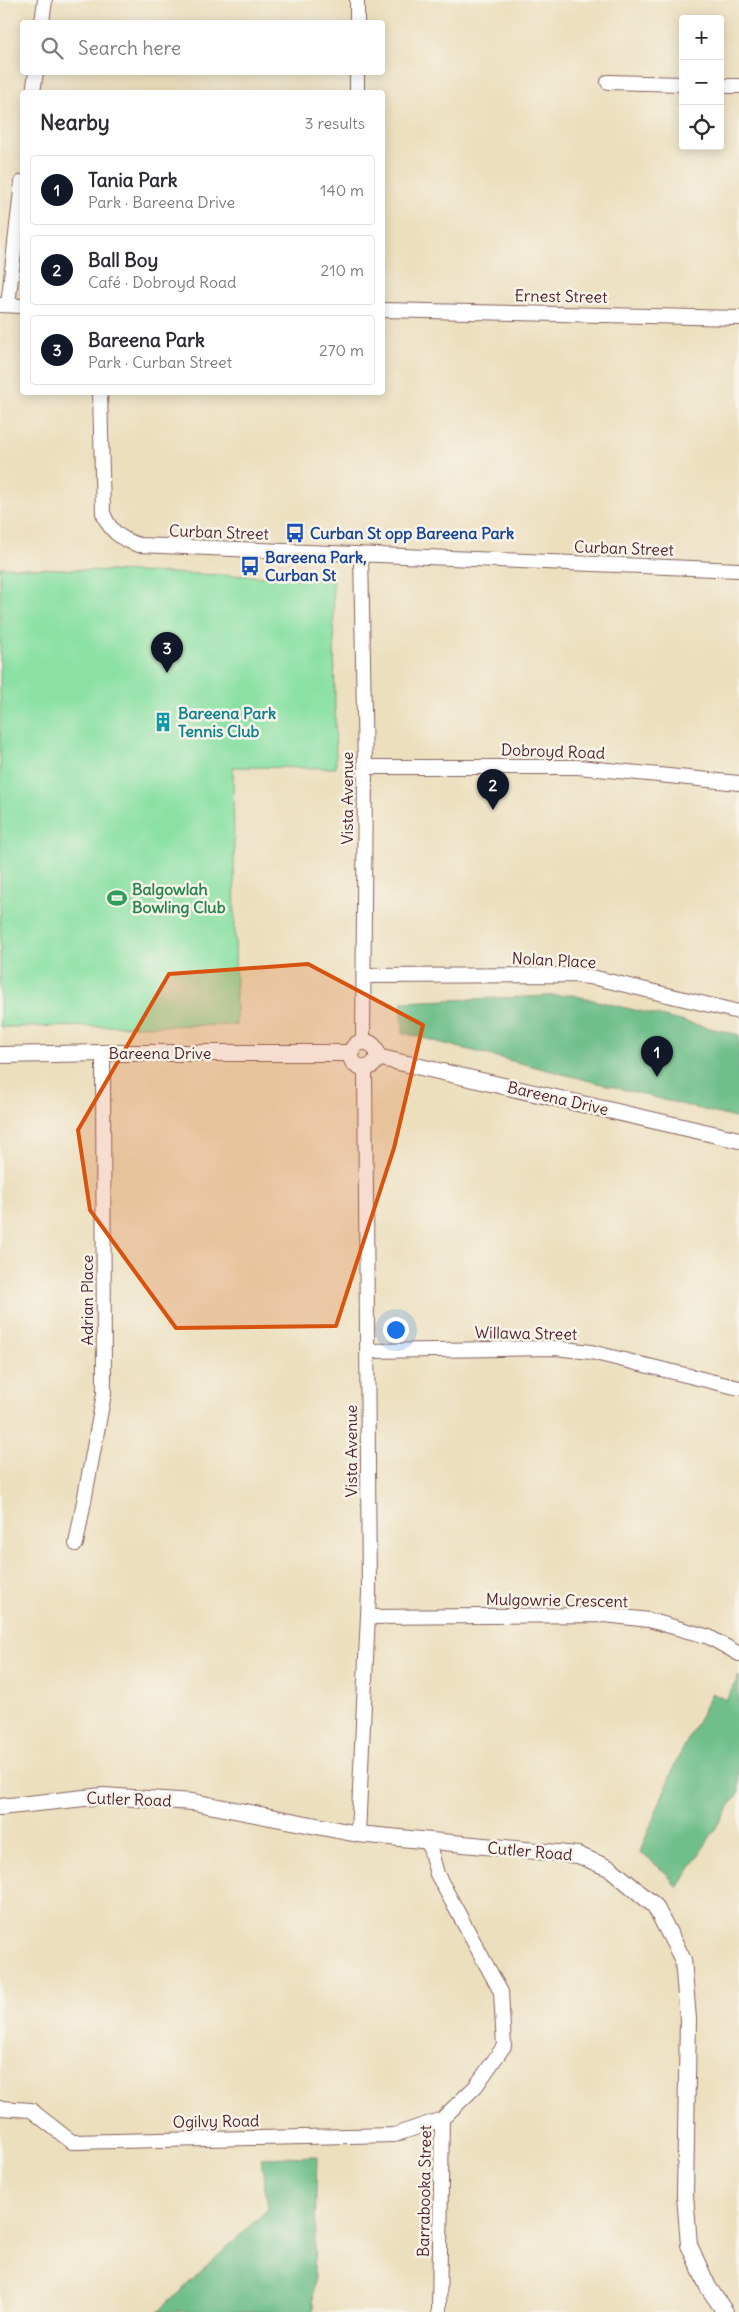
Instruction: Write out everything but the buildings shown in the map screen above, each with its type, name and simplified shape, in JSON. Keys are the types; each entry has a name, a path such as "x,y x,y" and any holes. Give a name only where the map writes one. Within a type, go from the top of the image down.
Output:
{"street":[{"path":"42,20 45,0"},
{"path":"357,0 357,20"},
{"path":"33,90 36,75"},
{"path":"357,75 357,90"},
{"path":"608,82 679,84"},
{"path":"724,86 739,86"},
{"path":"20,196 4,305 20,306"},
{"name":"Ernest Street","path":"385,310 739,318"},
{"name":"Curban Street","path":"100,395 103,513 106,521 117,536 126,541 152,546 739,570"},
{"name":"Vista Avenue","path":"361,554 365,767 364,1042"},
{"name":"Dobroyd Road","path":"365,767 578,767 739,783"},
{"name":"Nolan Place","path":"364,976 574,975 596,978 739,1012"},
{"path":"364,1042 374,1047 371,1063 354,1064 350,1053 356,1044 364,1042"},
{"name":"Adrian Place","path":"76,1544 104,1394 103,1053"},
{"name":"Bareena Drive","path":"0,1055 350,1053"},
{"name":"Vista Avenue","path":"358,1834 368,1617 371,1063"},
{"name":"Bareena Drive","path":"371,1063 739,1140"},
{"name":"Willawa Street","path":"369,1351 555,1348 591,1352 739,1388"},
{"name":"Mulgowrie Crescent","path":"368,1617 605,1615 649,1620 709,1637 739,1654"},
{"name":"Cutler Road","path":"0,1807 103,1796 183,1801 358,1834 578,1855 611,1869 655,1906 683,1960 688,2019 685,2195 689,2245 708,2286 725,2312"},
{"name":"Barrabooka Street","path":"428,1841 438,1874 501,1992 504,2046 476,2086 442,2118 439,2312"},
{"name":"Ogilvy Road","path":"0,2108 31,2110 72,2142 394,2135 442,2118"}],"highlighted area":[{"path":"308,964 423,1025 394,1148 336,1326 176,1328 90,1210 78,1130 169,974"}],"green space":[{"path":"0,567 333,579 336,768 233,767 236,1025 0,1027"},
{"path":"572,995 739,1035 739,1119 403,1033 401,1002"},
{"path":"739,1676 739,1791 678,1888 665,1872 640,1852 675,1764 712,1693 726,1700"},
{"path":"317,2156 313,2312 158,2312 268,2209 261,2158"}],"place":[{"name":"Curban St opp Bareena Park","path":"295,533"},
{"name":"Bareena Park, Curban St","path":"250,566"},
{"name":"Bareena Park","path":"167,673"},
{"name":"Bareena Park Tennis Club","path":"163,722"},
{"name":"Ball Boy","path":"493,810"},
{"name":"Balgowlah Bowling Club","path":"117,898"},
{"name":"Tania Park","path":"657,1077"}]}
